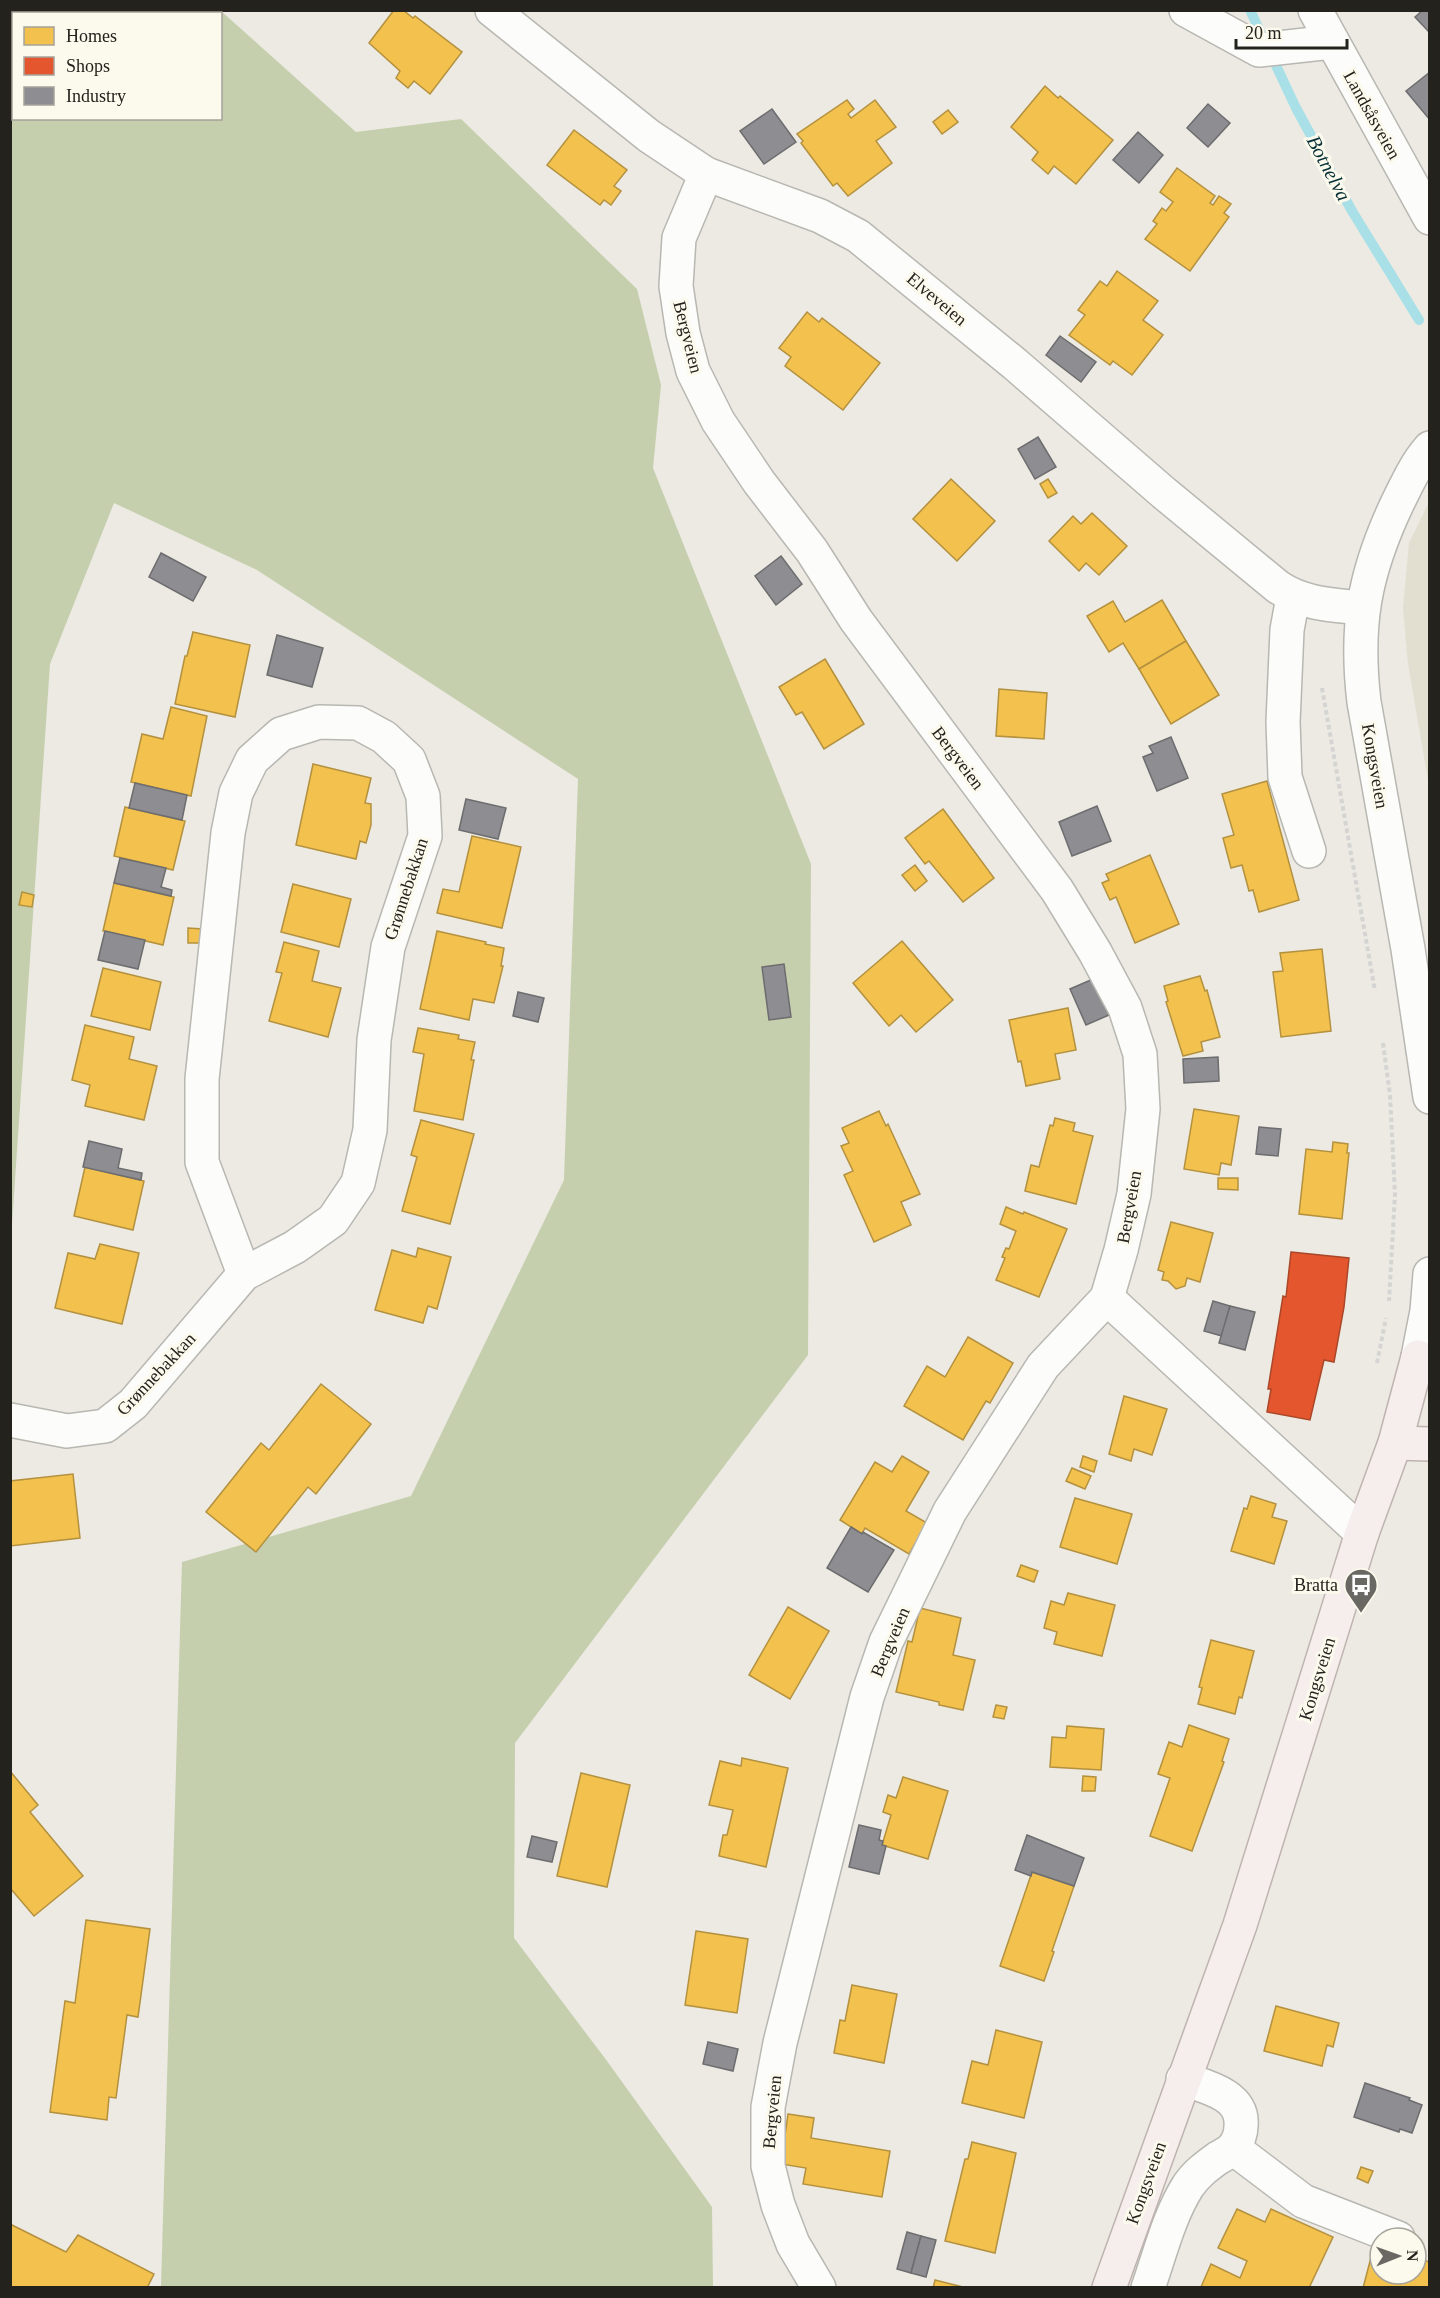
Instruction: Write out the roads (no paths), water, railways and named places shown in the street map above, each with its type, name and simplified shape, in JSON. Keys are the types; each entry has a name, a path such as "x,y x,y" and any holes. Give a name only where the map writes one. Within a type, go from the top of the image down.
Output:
{"main road":[{"name":"Kongsveien","path":"1109,2288 1240,1925 1362,1533 1424,1362"},
{"path":"1395,1443 1430,1444"}],"street":[{"name":"Elveveien","path":"492,10 649,136 706,174 820,216 858,236 1015,364 1190,515 1278,587 1293,597 1320,604 1362,608"},
{"path":"1186,10 1259,51 1332,42"},
{"name":"Landsåsveien","path":"1315,10 1430,218"},
{"name":"Bergveien","path":"706,174 679,238 676,286 683,333 693,371 718,421 759,482 812,551 856,620 1057,890 1095,952 1125,1008 1140,1054 1143,1109 1134,1194 1122,1250 1107,1298 1043,1366 950,1511 886,1642 867,1697 780,2043 768,2107 768,2166 778,2205 793,2244 819,2288"},
{"name":"Kongsveien","path":"1430,448 1416,464 1386,527 1371,569 1362,608 1359,662 1364,702 1408,949 1430,1097"},
{"path":"1293,597 1287,630 1283,722 1285,777 1309,851"},
{"name":"Grønnebakkan","path":"10,1420 67,1431 105,1426 133,1404 244,1274 295,1247 333,1220 358,1184 370,1130 374,1040 388,947 425,836 423,796 409,760 384,737 358,723 318,722 281,734 252,760 236,793 228,833 202,1079 202,1162 244,1274"},
{"name":"Kongsveien","path":"1424,1362 1430,1274"},
{"path":"1107,1298 1362,1533"},
{"path":"1183,2079 1218,2091 1232,2100 1242,2119 1241,2133 1233,2148 1303,2201 1368,2226"},
{"name":"Kongsveien","path":"1148,2288 1178,2202 1193,2179 1208,2165 1233,2148"}],"waterway":[{"name":"Botnelva","path":"1250,10 1296,108 1352,211 1419,320"}],"place":[{"name":"Bratta","path":"1361,1614"}]}
